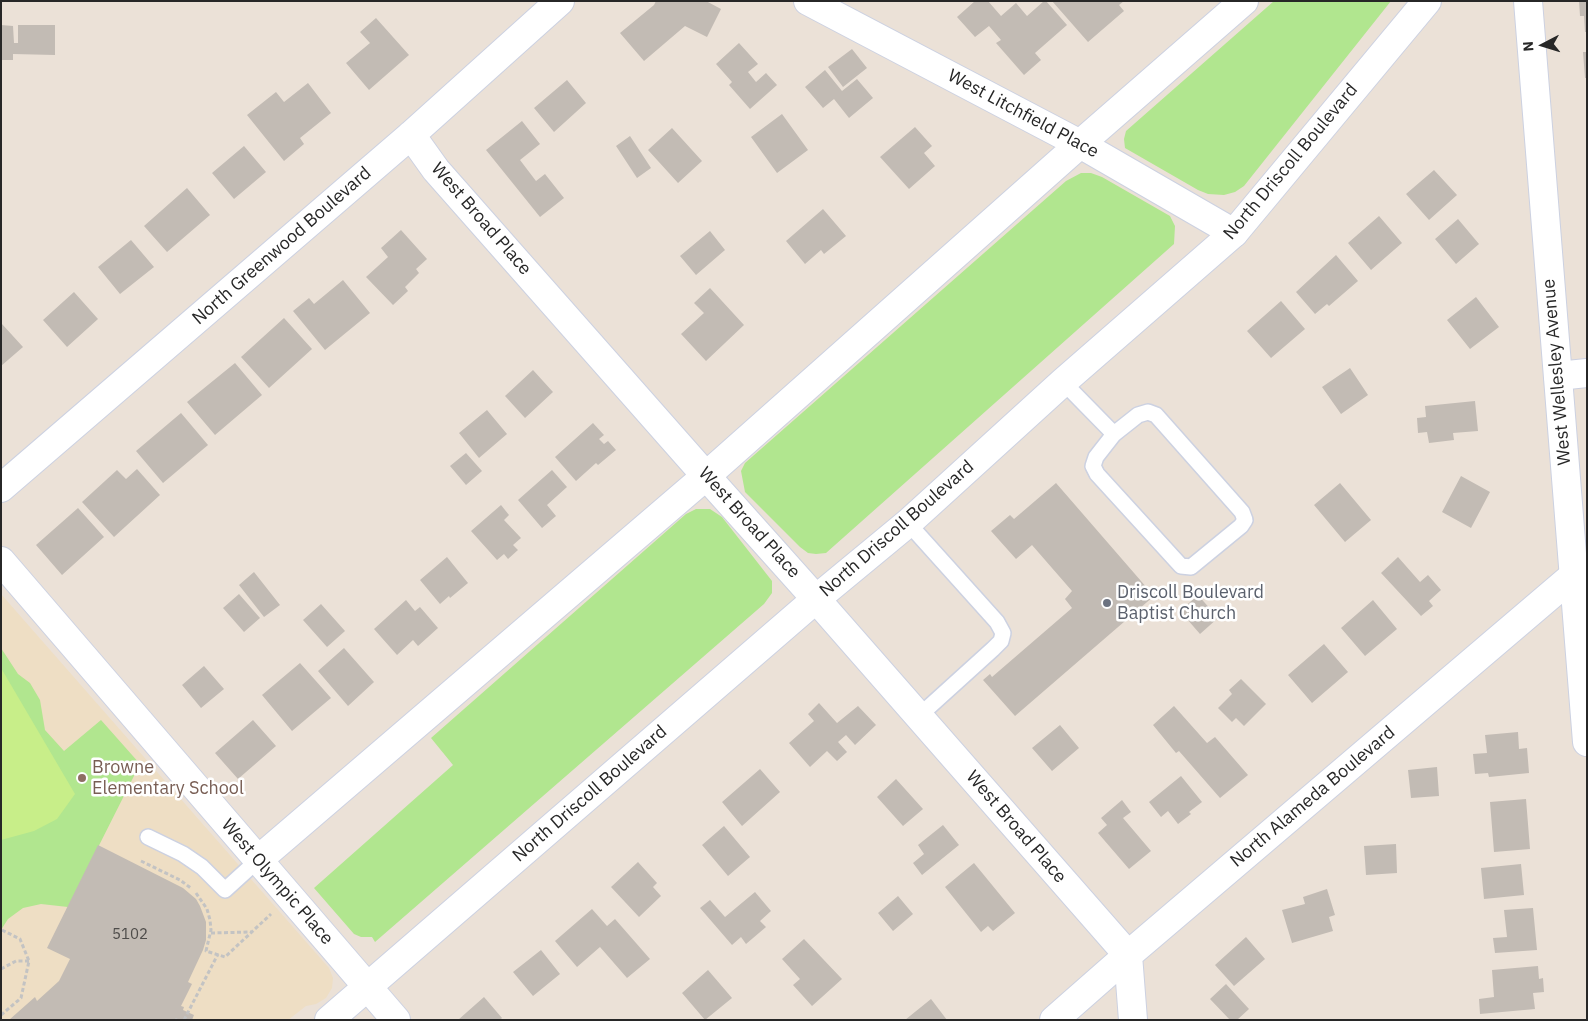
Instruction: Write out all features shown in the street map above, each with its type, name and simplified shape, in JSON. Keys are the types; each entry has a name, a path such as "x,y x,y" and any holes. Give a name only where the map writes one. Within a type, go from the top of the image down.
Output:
{"street":[{"name":"North Greenwood Boulevard","path":"1,488 411,135 560,1"},
{"name":"West Litchfield Place","path":"808,1 1080,144 1234,233"},
{"path":"258,860 706,476 1244,1"},
{"name":"North Driscoll Boulevard","path":"329,1020 816,598 908,522 1063,382 1234,233 1427,1"},
{"name":"West Wellesley Avenue","path":"1528,1 1587,742"},
{"name":"West Broad Place","path":"411,135 436,170 816,598 1128,955"},
{"path":"1558,376 1587,374"},
{"name":"West Olympic Place","path":"1,561 396,1020"},
{"name":"North Alameda Boulevard","path":"1054,1020 1573,576"},
{"path":"1128,955 1133,1020"}],"lane":[{"path":"1063,382 1114,434"},
{"path":"1148,412 1156,415 1242,512 1245,520 1241,526 1191,567 1181,566 1097,474 1093,466 1096,457 1114,434 1138,415 1148,412"},
{"path":"908,522 997,622 1003,633 1001,641 997,645 919,716"},
{"path":"148,837 183,854 202,867 225,890 258,860"}],"path":[{"path":"141,861 180,880 201,899 207,909 210,920 210,933 206,951 225,956 274,912"},
{"path":"1,1015 20,998 29,961 20,939 2,930"},
{"path":"210,933 251,932"},
{"path":"184,1020 218,954"},
{"path":"1,969 16,961 29,961"}],"shaded area":[{"name":"Browne Elementary School","path":"1,594 329,968 333,978 332,988 326,998 316,1004 306,1006 288,1020 1,1020"}],"green space":[{"path":"1274,1 1391,1 1244,186 1235,192 1224,195 1208,194 1198,190 1125,148 1124,139 1126,131"},
{"path":"1081,173 1091,173 1102,177 1170,216 1175,226 1174,244 826,553 808,553 745,492 741,471 745,463 1066,181"},
{"path":"696,509 710,509 722,517 772,581 772,593 764,604 375,942 372,937 361,937 354,934 314,888 453,765 431,738 686,514"},
{"path":"1,648 18,674 30,683 40,700 45,730 64,751 101,720 140,764 68,907 41,904 23,908 8,919 1,930"},
{"path":"1,668 75,794 57,819 34,831 1,840"}],"building":[{"path":"656,1 706,1 721,9 707,37 685,26 644,61 620,33 654,5"},
{"path":"975,1 988,1 1001,16 1016,3 1027,16 1046,1 1067,25 1035,53 1041,60 1024,75 996,43 1001,40 989,26 975,37 957,17"},
{"path":"1052,1 1124,1 1119,5 1124,11 1088,42"},
{"path":"1579,1 1587,1 1587,32 1585,32 1584,16 1580,16"},
{"path":"376,18 409,55 369,90 346,63 370,43 360,32"},
{"path":"1,25 13,26 14,43 18,43 18,25 55,25 55,55 13,54 13,60 1,60"},
{"path":"739,43 758,64 748,72 756,82 766,73 777,85 750,109 729,85 732,82 716,64"},
{"path":"852,49 867,68 843,87 828,67"},
{"path":"1583,52 1587,52 1587,78 1585,78"},
{"path":"825,70 842,91 857,79 873,98 849,118 834,99 823,108 805,87"},
{"path":"567,80 586,103 554,132 534,108"},
{"path":"308,83 331,113 300,138 304,144 284,161 247,115 276,92 284,102"},
{"path":"782,114 808,150 777,173 751,137"},
{"path":"522,121 540,144 520,160 536,181 545,174 564,198 540,217 486,150"},
{"path":"915,127 932,146 924,153 935,166 909,189 880,157"},
{"path":"672,128 702,161 678,183 648,150"},
{"path":"630,136 651,168 637,178 616,146"},
{"path":"244,146 266,172 234,199 212,173"},
{"path":"1434,170 1457,195 1429,220 1406,194"},
{"path":"187,188 210,215 167,252 144,226"},
{"path":"823,209 846,236 824,254 821,250 805,264 786,241"},
{"path":"1379,216 1402,243 1371,270 1348,243"},
{"path":"1458,219 1479,244 1456,264 1435,239"},
{"path":"401,230 427,259 416,269 419,273 405,287 408,291 393,305 366,277 388,257 381,248"},
{"path":"710,231 725,250 696,275 680,256"},
{"path":"131,240 154,267 120,294 98,267"},
{"path":"1336,255 1358,281 1329,306 1327,304 1315,314 1296,292"},
{"path":"343,280 370,313 325,350 293,311 309,298 314,304"},
{"path":"710,288 744,325 706,361 681,334 704,313 694,303"},
{"path":"74,292 98,319 67,347 43,320"},
{"path":"1476,297 1499,327 1470,349 1447,320"},
{"path":"1281,301 1305,329 1271,358 1247,331"},
{"path":"284,318 312,349 269,388 241,357"},
{"path":"1,325 23,347 1,366"},
{"path":"235,363 262,395 215,435 187,402"},
{"path":"1350,368 1368,395 1341,414 1322,387"},
{"path":"533,370 553,392 525,418 505,396"},
{"path":"1475,401 1478,431 1453,433 1454,440 1429,443 1427,432 1418,433 1417,418 1426,417 1425,406"},
{"path":"487,410 507,434 479,458 459,433"},
{"path":"181,413 208,445 163,483 136,451"},
{"path":"593,423 604,435 599,439 604,444 608,441 616,450 598,465 596,463 576,481 555,457"},
{"path":"466,453 482,471 466,485 450,466"},
{"path":"137,469 160,495 114,537 82,502 117,470 126,479"},
{"path":"552,470 567,487 547,505 556,516 542,528 518,500"},
{"path":"1461,476 1490,492 1471,528 1442,512"},
{"name":"Driscoll Boulevard Baptist Church","path":"1056,483 1154,596 1015,716 983,680 990,674 992,677 1072,608 1065,599 1072,591 1032,545 1016,559 991,531 1010,515 1014,519"},
{"path":"1340,483 1371,520 1345,542 1314,505"},
{"path":"501,505 509,515 504,520 521,538 513,545 518,550 508,559 504,554 497,560 471,531"},
{"path":"78,508 104,537 62,575 36,545"},
{"path":"447,557 468,583 440,604 420,580"},
{"path":"1398,557 1420,582 1428,575 1441,590 1429,601 1433,606 1421,616 1381,573"},
{"path":"254,572 280,605 264,617 239,585"},
{"path":"239,594 260,618 244,632 223,608"},
{"path":"1198,595 1218,618 1200,634 1180,611"},
{"path":"406,600 415,611 420,607 438,628 418,646 413,640 397,655 374,629"},
{"path":"1373,600 1397,629 1365,656 1341,628"},
{"path":"321,604 345,631 327,647 303,620"},
{"path":"1324,644 1348,672 1312,703 1288,675"},
{"path":"344,648 374,682 348,706 318,671"},
{"path":"300,663 331,698 292,731 262,695"},
{"path":"204,666 224,689 201,708 182,685"},
{"path":"1241,679 1266,704 1244,726 1236,718 1232,722 1218,708 1232,694 1229,690"},
{"path":"819,703 837,723 858,706 876,725 855,745 846,735 838,742 847,752 837,761 827,751 810,767 789,743 814,721 808,714"},
{"path":"1174,706 1207,743 1215,737 1248,775 1220,798 1179,751 1176,753 1153,725"},
{"path":"253,720 276,746 238,779 215,753"},
{"path":"1060,725 1079,748 1052,771 1032,748"},
{"path":"1518,732 1519,749 1527,748 1529,773 1489,777 1488,773 1475,774 1473,754 1487,753 1485,735"},
{"path":"1437,767 1439,796 1411,798 1408,770"},
{"path":"760,769 780,792 742,826 722,802"},
{"path":"1181,776 1202,802 1178,824 1168,811 1161,817 1149,802"},
{"path":"896,779 923,809 903,826 877,797"},
{"path":"1526,799 1530,849 1494,852 1490,802"},
{"path":"1122,800 1131,812 1123,818 1151,851 1129,869 1098,833 1107,825 1101,818"},
{"path":"943,825 959,845 922,875 913,863 924,854 918,845"},
{"path":"724,826 750,857 728,876 702,845"},
{"path":"1396,844 1397,873 1366,875 1364,846"},
{"path":"98,845 183,888 196,899 200,906 206,922 206,940 188,982 192,984 181,1006 184,1007 183,1010 194,1015 192,1020 9,1020 35,997 37,1001 59,981 70,959 47,948"},
{"path":"638,862 657,883 653,887 661,896 639,917 611,887"},
{"path":"974,863 1015,913 993,931 988,926 981,932 945,887"},
{"path":"1521,864 1524,895 1484,899 1481,868"},
{"path":"1327,889 1335,915 1329,917 1333,931 1292,943 1282,910 1305,904 1303,897"},
{"path":"755,892 771,911 760,921 766,927 746,944 741,937 732,945 700,908 710,900 725,917"},
{"path":"898,896 913,914 893,931 878,913"},
{"path":"1533,908 1537,950 1495,953 1493,938 1507,937 1504,910"},
{"path":"592,909 607,926 615,919 650,959 627,978 600,947 577,967 555,941"},
{"path":"1246,937 1265,959 1234,986 1215,965"},
{"path":"804,939 842,979 812,1006 793,985 800,979 782,959"},
{"path":"541,950 560,974 533,996 513,972"},
{"path":"1538,966 1539,979 1543,978 1544,992 1533,993 1535,1009 1480,1014 1479,999 1494,997 1492,970"},
{"path":"708,970 732,998 705,1020 682,993"},
{"path":"1226,984 1249,1009 1237,1020 1230,1020 1210,999"},
{"path":"484,997 502,1018 500,1020 458,1020"},
{"path":"931,999 947,1020 905,1020"}],"place":[{"name":"Driscoll Boulevard Baptist Church","path":"1107,603"},
{"name":"Browne Elementary School","path":"82,778"}]}
